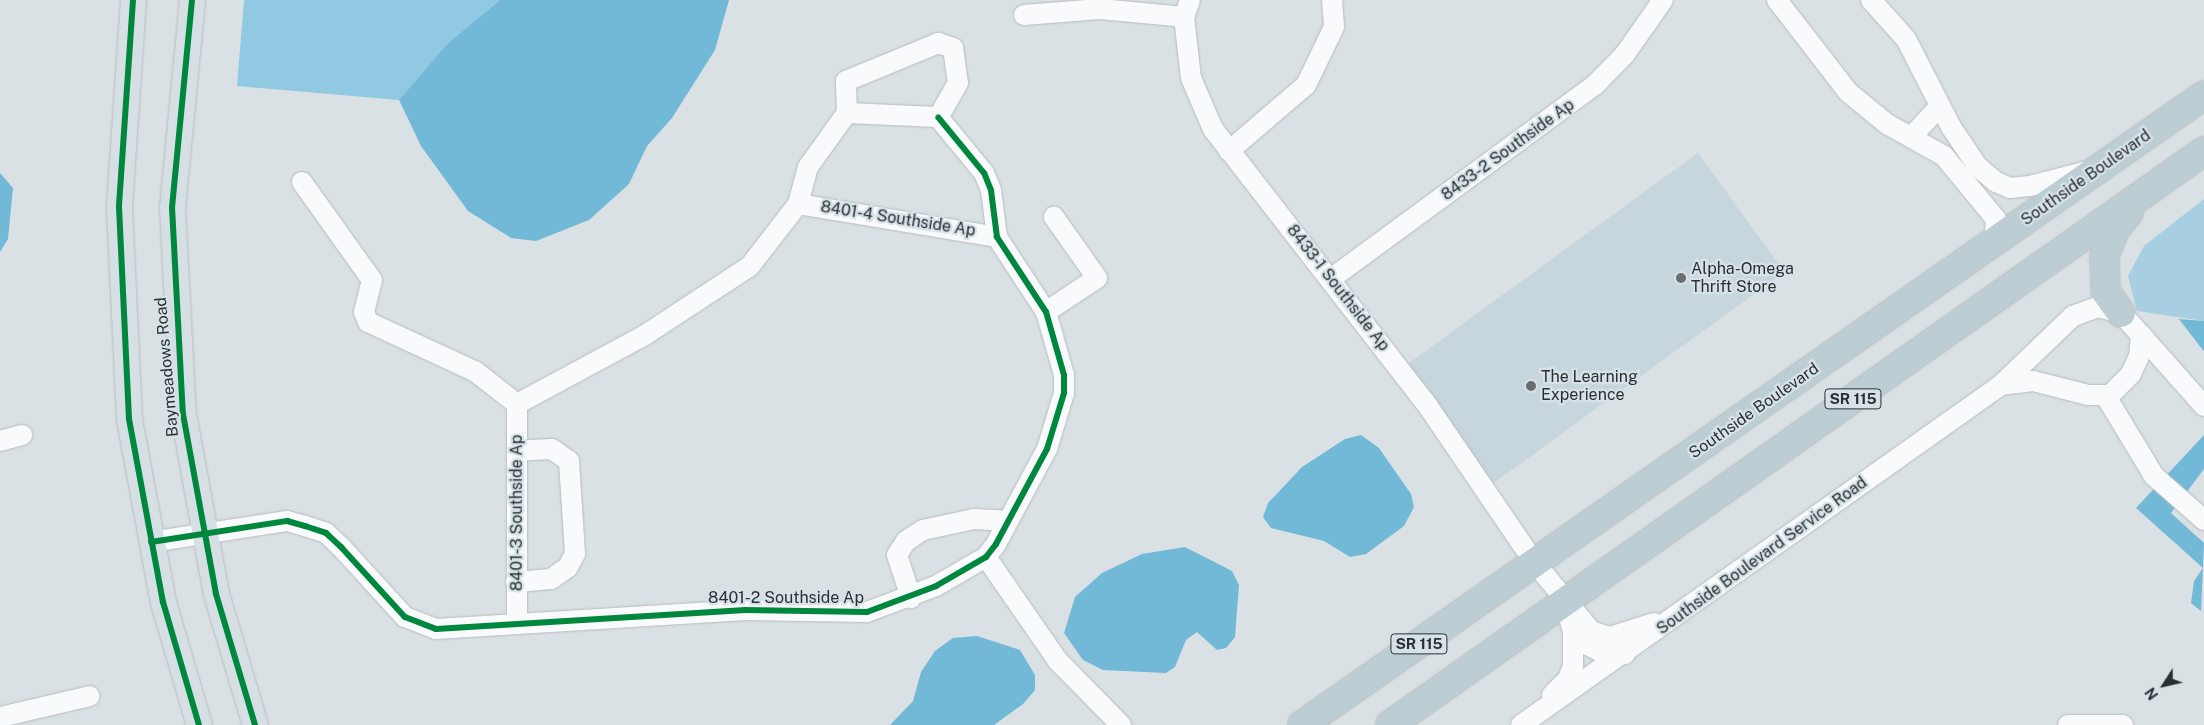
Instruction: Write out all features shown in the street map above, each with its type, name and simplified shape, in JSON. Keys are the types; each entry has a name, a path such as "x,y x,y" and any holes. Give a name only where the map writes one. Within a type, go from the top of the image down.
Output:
{"highway":[{"name":"Southside Boulevard","path":"1302,725 1994,243 2204,94"},
{"name":"SR 115","path":"1390,725 1565,600 2140,198 2204,151"},
{"path":"2121,313 2106,292 2104,257 2115,230 2140,198"}],"main road":[{"path":"133,0 119,207 121,308 129,419 150,542 199,725"},
{"name":"Baymeadows Road","path":"192,0 172,208 174,306 182,414 216,594 255,725"}],"street":[{"path":"1229,151 1306,85 1334,27 1332,0"},
{"name":"8433-2 Southside Ap","path":"1332,278 1567,108 1625,54 1663,0"},
{"path":"1778,0 1848,92 1911,137 1944,156 1996,219 1994,243"},
{"path":"1877,2 1906,39 1940,106 1978,167 2010,188 2102,167"},
{"path":"1024,15 1100,9 1187,8"},
{"name":"8433-1 Southside Ap","path":"1187,8 1196,95 1229,151 1332,278 1425,402 1535,563 1591,631 1610,637 1632,633 1691,606"},
{"path":"302,182 372,280 364,312 368,322 476,372 517,404 645,335 743,271 768,247 798,204 808,167 847,114 846,81 938,43 953,48 958,71 958,83 938,117"},
{"path":"1911,137 1940,106"},
{"path":"847,114 938,117 984,173 991,190 998,237 1046,312 1064,393 1047,449 986,557 1058,661 1121,725"},
{"name":"8401-4 Southside Ap","path":"798,204 998,237"},
{"path":"1046,312 1097,278 1054,217"},
{"name":"Southside Boulevard Service Road","path":"1523,724 1625,654 2001,385 2073,316 2098,307 2121,313"},
{"path":"2121,313 2204,406"},
{"path":"2141,336 2139,356 2131,374 2105,395 2154,476 2204,520"},
{"name":"Southside Boulevard Service Road","path":"2001,385 2034,381 2088,395 2105,395"},
{"name":"8401-3 Southside Ap","path":"516,622 517,404"},
{"path":"0,441 22,435"},
{"path":"516,582 551,579 568,567 575,554 573,468 569,461 552,449 517,451"},
{"path":"911,598 897,555 906,541 923,530 974,519 1007,521"},
{"name":"8401-2 Southside Ap","path":"150,542 287,521 305,526 326,534 390,603 420,625 436,629 516,622 762,609 867,612 911,598 986,557"},
{"path":"1523,724 1568,679 1573,638 1565,600"},
{"path":"1573,638 1604,653 1625,654"},
{"path":"0,717 90,696"},
{"path":"2068,725 2123,725"}],"shaded area":[{"path":"244,0 500,0 447,44 399,100 237,86"},
{"path":"500,0 729,0 715,50 672,118 647,146 629,184 589,220 536,241 511,238 468,211 421,146 399,100 447,44"},
{"path":"1698,153 1784,272 1492,484 1406,365"},
{"path":"0,173 13,188 8,239 0,252"},
{"path":"2204,199 2204,321 2137,311 2128,276 2144,246"},
{"path":"2179,319 2204,321 2204,351 2202,349"},
{"path":"1361,435 1379,448 1411,494 1414,507 1404,526 1366,554 1350,557 1324,541 1271,528 1263,517 1268,503 1302,467 1345,439"},
{"path":"2204,435 2204,469 2171,513 2204,543 2203,568 2136,508"},
{"path":"1185,547 1232,571 1239,585 1235,637 1226,648 1217,650 1197,632 1186,640 1175,667 1166,673 1103,670 1083,660 1064,633 1075,597 1102,573 1142,554"},
{"path":"2203,568 2201,611 2191,603 2194,581"},
{"path":"977,636 1020,650 1035,675 1035,690 1023,704 994,725 890,725 913,701 921,672 935,651 953,638"}],"cycle path":[{"path":"133,0 119,207 129,419 163,602 199,725"},
{"path":"192,0 172,207 183,414 216,594 255,725"},
{"path":"151,542 287,521 305,526 326,533 405,617 436,629 745,610 867,612 936,586 986,557 996,544 1047,449 1064,393 1064,375 1046,312 997,237 991,190 984,173 938,117"}],"place":[{"name":"Alpha-Omega Thrift Store","path":"1681,278"},
{"name":"The Learning Experience","path":"1531,386"}]}
